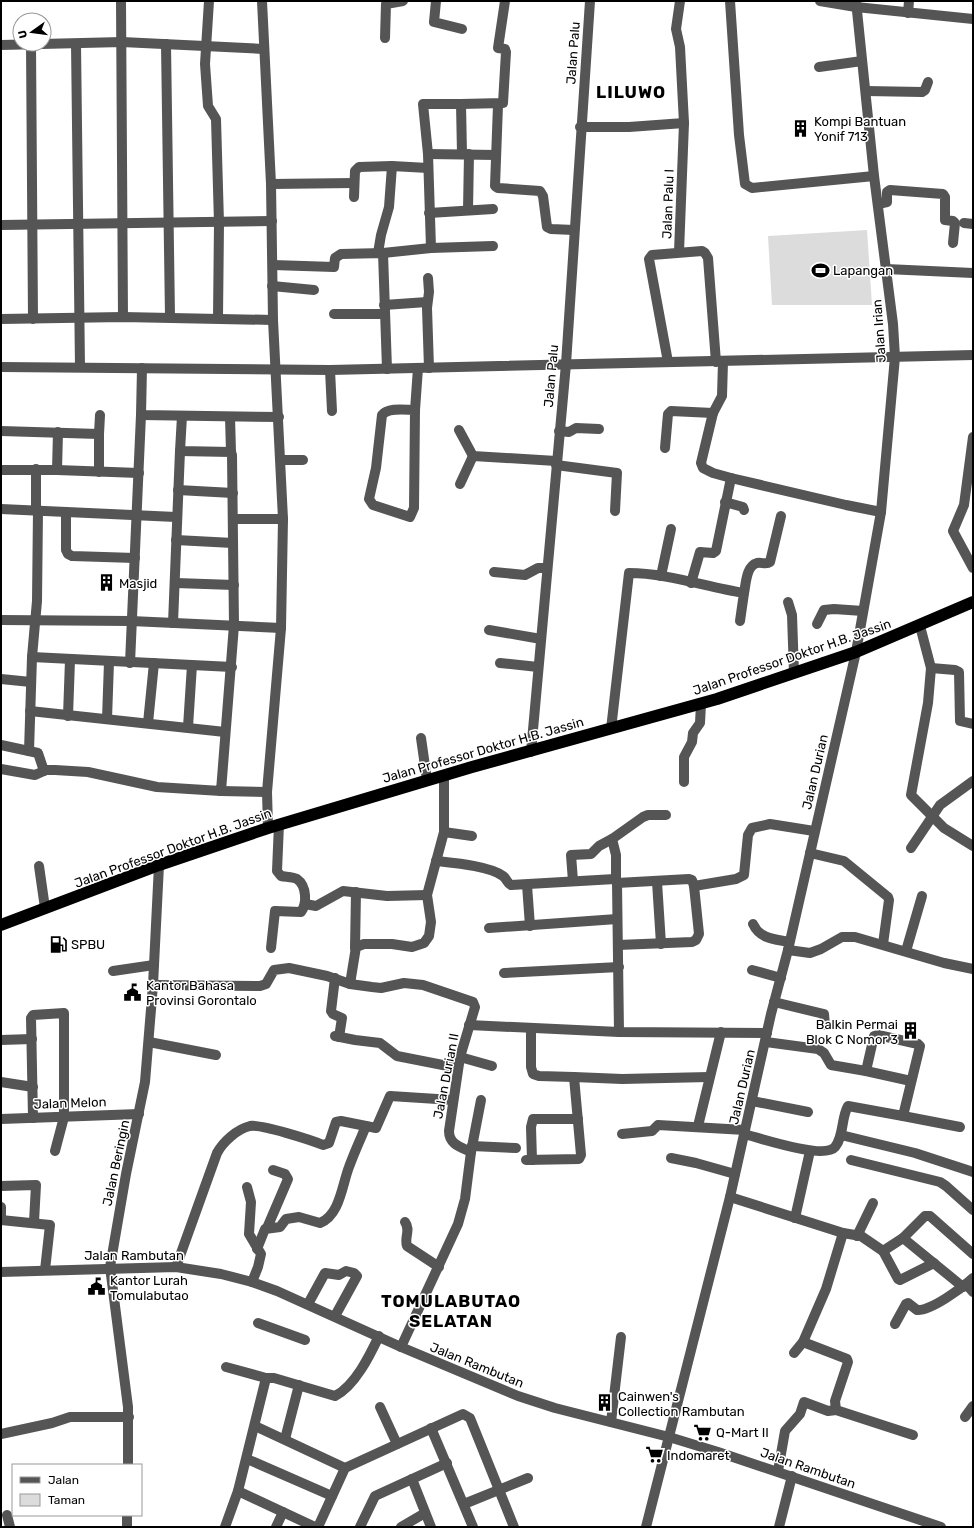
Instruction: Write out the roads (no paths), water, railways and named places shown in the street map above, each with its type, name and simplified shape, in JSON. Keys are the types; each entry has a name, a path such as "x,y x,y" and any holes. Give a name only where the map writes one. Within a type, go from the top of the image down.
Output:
{"highway":[{"name":"Jalan Professor Doktor H.B. Jassin","path":"1,925 159,865 274,826 427,780 701,704 856,652 920,626 973,602"}],"street":[{"path":"121,1 123,317"},
{"path":"209,1 205,64 208,106 216,119 219,223 218,318"},
{"path":"262,1 271,184 273,320 283,519 281,628 267,792 274,826 277,871 281,876 296,878 302,883 305,904 301,912 274,911 272,948"},
{"path":"385,38 386,4 403,1"},
{"path":"436,1 434,22 462,29"},
{"path":"431,248 428,154 423,104 503,103 506,49 498,48 505,1"},
{"name":"Jalan Palu","path":"531,752 566,364 580,127 590,1"},
{"name":"Jalan Palu I","path":"668,362 649,259 652,255 679,252 684,123 680,47 676,29 680,1"},
{"path":"820,1 908,6 973,19"},
{"name":"Jalan Irian","path":"856,4 874,176 893,324 895,357 881,512 856,652"},
{"path":"730,5 740,151 743,181 746,186 752,188 874,176"},
{"path":"52,45 122,42 264,49"},
{"path":"76,44 80,367"},
{"path":"166,44 170,317"},
{"path":"1,45 12,45"},
{"path":"31,52 33,319"},
{"path":"819,67 862,61"},
{"path":"866,91 922,92 925,90 928,82"},
{"path":"461,104 466,154 468,210"},
{"path":"498,104 494,184 496,188 540,190 543,196 547,227 551,229 574,230"},
{"path":"580,127 629,127 684,123"},
{"path":"428,154 496,155"},
{"path":"354,197 355,171 359,167 392,166 428,168"},
{"path":"388,369 380,253 381,234 389,207 392,166"},
{"path":"271,184 354,183"},
{"path":"878,204 887,202 887,192 890,190 943,194 945,220 953,221 954,223 953,242"},
{"path":"429,213 493,209"},
{"path":"1,225 169,224 272,221"},
{"path":"273,265 334,267 335,258 341,254 380,253 431,248 493,246"},
{"path":"679,252 702,251 707,255 720,362 722,396 713,413 701,466 705,470 731,478 881,512"},
{"path":"886,269 973,273"},
{"path":"428,278 429,292 427,302 429,368"},
{"path":"272,286 314,290"},
{"path":"334,314 384,310 427,302"},
{"path":"1,319 170,317 273,320"},
{"path":"1,367 276,371 973,355"},
{"path":"130,663 142,415 142,368"},
{"path":"415,410 390,410 386,411 382,415 376,468 369,499 373,505 410,517 414,508 415,410 418,368"},
{"path":"330,370 332,411"},
{"path":"665,448 668,414 671,411 713,413"},
{"path":"99,472 100,415"},
{"path":"142,415 278,417"},
{"path":"173,623 176,583 176,517 182,416"},
{"path":"221,791 232,667 234,625 233,493 230,416"},
{"path":"559,431 569,432 576,428 599,429"},
{"path":"459,430 473,456"},
{"path":"1,431 99,434"},
{"path":"57,470 58,432"},
{"path":"973,437 964,505 953,531 973,568"},
{"path":"180,452 231,452"},
{"path":"473,456 556,463 617,473 615,511"},
{"path":"460,484 473,456"},
{"path":"281,460 303,460"},
{"path":"1,470 57,470 139,473"},
{"path":"29,751 32,657 35,621 37,510 36,470"},
{"path":"691,583 700,552 714,553 716,551 731,478"},
{"path":"178,490 233,493"},
{"path":"725,502 743,507 744,510"},
{"path":"1,509 137,514 176,517"},
{"path":"66,512 66,550 68,554 72,556 135,558"},
{"path":"740,621 748,573 757,563 767,564 770,562 781,516"},
{"path":"233,519 283,519"},
{"path":"661,576 671,529"},
{"path":"176,540 233,543"},
{"path":"494,572 525,575 538,568 548,568"},
{"path":"611,729 629,572 645,573 744,593"},
{"path":"176,583 234,585"},
{"path":"788,602 792,615 794,673"},
{"path":"818,624 822,612 828,609 863,611"},
{"path":"1,620 132,621 281,628"},
{"path":"920,626 931,668 928,703 922,740 910,795 953,835 973,846"},
{"path":"489,630 541,640"},
{"name":"Jalan Durian","path":"646,1527 730,1197 856,652"},
{"path":"32,657 232,667"},
{"path":"68,716 70,660"},
{"path":"107,719 109,662"},
{"path":"148,723 154,663"},
{"path":"500,663 538,667"},
{"path":"188,727 192,665"},
{"path":"931,668 955,670 958,672 960,721 973,724"},
{"path":"1,680 31,682"},
{"path":"684,782 684,758 692,742 693,733 700,723 701,704"},
{"path":"30,711 226,732"},
{"path":"421,738 427,780"},
{"path":"1,745 38,753 44,771"},
{"path":"1,769 35,775 44,771 55,770 88,772 156,787 267,792"},
{"path":"355,948 364,944 392,944 412,947 424,943 429,936 431,925 427,895 444,832 444,776"},
{"path":"911,848 932,817 947,799 959,793 973,781"},
{"path":"573,881 571,855 591,854 599,846 612,839 643,817 648,815 666,815"},
{"path":"694,886 736,879 744,875 748,835 752,828 770,824 814,831"},
{"path":"444,832 472,836"},
{"path":"612,839 616,855 619,1032"},
{"path":"810,852 844,861 850,868 888,897 889,900 883,944"},
{"path":"436,861 466,864 495,872 504,876 510,885 611,878 616,882 692,880 694,886 698,938 692,942 618,945"},
{"name":"Jalan Beringin","path":"128,1464 129,1417 110,1267 126,1174 145,1082 153,985 159,865"},
{"path":"39,866 44,908"},
{"path":"657,882 660,944"},
{"path":"527,885 530,926"},
{"path":"305,904 316,906 343,891 387,896 427,895"},
{"path":"153,985 260,986 266,984 274,970 282,967 335,978 350,984 353,973 355,948 356,892"},
{"path":"906,951 922,896"},
{"path":"490,928 617,919"},
{"path":"753,924 757,932 761,935 789,946 814,952 842,937 855,937 944,963 973,969"},
{"path":"113,971 154,966"},
{"path":"504,973 619,967"},
{"path":"752,970 780,978"},
{"path":"335,978 331,1011 333,1014 342,1018 337,1037 380,1042 398,1056 458,1068"},
{"name":"Jalan Durian II","path":"350,984 380,988 404,983 434,988 473,1002 475,1007 458,1068 449,1136 454,1143 471,1149"},
{"path":"774,1002 824,1014 825,1025"},
{"path":"33,1118 31,1018 33,1015 65,1014 64,1117 55,1151"},
{"path":"470,1025 619,1032 721,1032 767,1037 818,1049 824,1053 831,1065 912,1081"},
{"path":"530,1028 531,1067 533,1074 539,1076 622,1079 709,1077"},
{"path":"698,1126 721,1032"},
{"path":"866,1071 873,1038 878,1035 919,1044 903,1116"},
{"path":"1,1040 32,1039"},
{"path":"149,1042 216,1055"},
{"path":"460,1057 492,1066"},
{"path":"574,1077 578,1119 581,1155 579,1159 529,1160 532,1119 578,1119"},
{"path":"1,1082 33,1087"},
{"path":"176,1267 216,1153 225,1142 251,1126 274,1130 323,1145 329,1142 336,1122 341,1120 373,1128 378,1126 387,1100 390,1096 453,1100"},
{"path":"401,1347 458,1224 465,1199 471,1149 481,1100"},
{"path":"752,1101 808,1112"},
{"path":"622,1134 652,1131 658,1125 673,1127 698,1126 745,1132 810,1151 820,1152 834,1148 841,1135 848,1106 960,1127"},
{"name":"Jalan Melon","path":"1,1119 139,1114"},
{"path":"266,1228 280,1227 284,1221 289,1218 305,1217 320,1223 327,1219 340,1197 348,1168 366,1126"},
{"path":"841,1135 915,1153 973,1172"},
{"path":"471,1149 516,1148"},
{"path":"795,1218 810,1151"},
{"path":"671,1158 735,1174"},
{"path":"851,1160 940,1182 973,1210"},
{"path":"257,1249 288,1179 285,1174 273,1170"},
{"path":"1,1186 36,1185 34,1222"},
{"path":"247,1188 251,1202 249,1234 261,1254 260,1262 252,1282"},
{"path":"730,1197 868,1240 883,1251 898,1279 900,1280 934,1264"},
{"path":"857,1236 873,1203"},
{"path":"1,1207 1,1220 34,1222 50,1225 45,1270"},
{"path":"883,1251 903,1238 925,1216 930,1216 973,1254"},
{"path":"405,1222 408,1229 405,1240 407,1246 439,1267"},
{"path":"794,1353 803,1342 832,1274 843,1233"},
{"path":"903,1238 934,1264 967,1283 973,1292"},
{"name":"Jalan Rambutan","path":"1,1272 110,1267 176,1267 221,1274 252,1282 266,1286 401,1347 518,1396 555,1408 669,1437 778,1471 941,1527"},
{"path":"308,1304 325,1273 339,1275 346,1271 354,1273 357,1276 355,1284 335,1316"},
{"path":"895,1324 906,1304 908,1303 917,1310 925,1310 967,1283"},
{"path":"258,1323 305,1340"},
{"path":"226,1367 299,1385 333,1396 337,1395 359,1372 368,1359 379,1336"},
{"path":"611,1422 621,1337"},
{"path":"803,1342 847,1359 848,1362 835,1401 836,1410"},
{"path":"228,1526 247,1459 266,1378"},
{"path":"285,1439 299,1385"},
{"path":"778,1471 785,1431 800,1414 804,1402 828,1410 836,1410 913,1435"},
{"path":"965,1418 973,1406"},
{"path":"380,1407 397,1444"},
{"path":"238,1492 317,1527 345,1468 463,1414 470,1418 498,1491 514,1527"},
{"path":"1,1434 52,1423 70,1417 129,1417"},
{"path":"255,1426 345,1468"},
{"path":"431,1428 473,1527"},
{"path":"247,1459 332,1496"},
{"path":"360,1527 375,1496 446,1463"},
{"path":"779,1527 792,1476"},
{"path":"464,1504 528,1478"},
{"path":"412,1479 431,1527"},
{"path":"276,1527 282,1512"},
{"path":"401,1527 425,1513"},
{"path":"7,1514 10,1527"},
{"path":"127,1516 127,1527"}],"place":[{"name":"Kompi Bantuan Yonif 713","path":"801,128"},
{"name":"Lapangan","path":"820,270"},
{"name":"Masjid","path":"106,583"},
{"name":"SPBU","path":"58,944"},
{"name":"Kantor Bahasa Provinsi Gorontalo","path":"133,992"},
{"name":"Balkin Permai Blok C Nomor 3","path":"911,1031"},
{"name":"Kantor Lurah Tomulabutao","path":"97,1287"},
{"name":"Cainwen's Collection Rambutan","path":"605,1403"},
{"name":"Q-Mart II","path":"703,1432"},
{"name":"Indomaret","path":"654,1455"}],"district":[{"name":"LILUWO","path":"631,92"},
{"name":"TOMULABUTAO SELATAN","path":"451,1311"}]}
